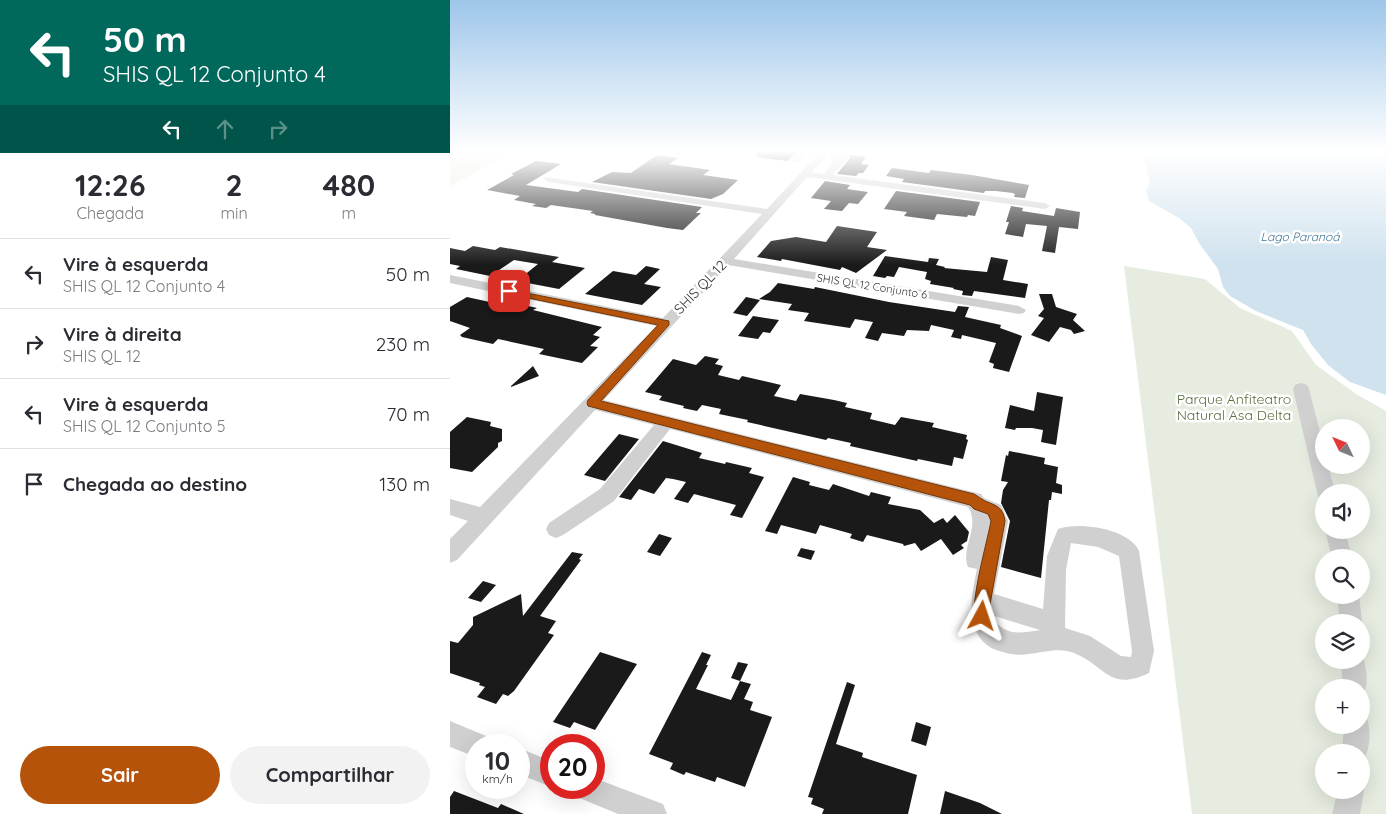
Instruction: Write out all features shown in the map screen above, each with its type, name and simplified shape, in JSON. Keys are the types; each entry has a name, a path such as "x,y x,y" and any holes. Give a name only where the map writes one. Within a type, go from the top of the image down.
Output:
{"street":[{"path":"615,189 768,212"},
{"name":"SHIS QL 12","path":"450,553 725,261 790,189"},
{"path":"917,189 1045,206"},
{"name":"SHIS QL 12 Conjunto 6","path":"725,261 1019,310"},
{"path":"450,280 665,323"},
{"path":"1301,389 1324,484"},
{"path":"592,403 974,500 979,505 993,509 998,515 998,521 982,601 982,616 986,630 1000,640 1019,646 1054,631"},
{"path":"556,528 607,495 666,423"},
{"path":"974,560 980,531 979,505"},
{"path":"450,507 484,517"},
{"path":"982,601 1054,631 1122,669 1134,670 1141,664 1143,651 1130,554 1126,547 1110,540 1071,533 1065,534 1060,543 1056,561 1054,631"},
{"path":"450,734 465,740"},
{"path":"605,795 653,814"},
{"path":"1346,814 1349,799"}],"green space":[{"name":"Parque Anfiteatro Natural Asa Delta","path":"1124,266 1205,279 1240,308 1292,331 1316,365 1356,394 1386,411 1386,814 1192,814"}],"water":[{"name":"Lago Paranoá","path":"1147,189 1386,189 1386,395 1350,382 1328,365 1311,344 1303,330 1256,311 1230,296 1223,287 1218,269 1199,243 1191,228 1179,218 1149,201"}],"building":[{"path":"556,189 578,192 582,189 702,207 696,213 701,213 683,230 590,213 593,211 551,205 546,208 532,206 536,204 514,200 520,196 487,190"},
{"path":"641,189 728,189 723,194 711,199"},
{"path":"818,189 847,189 868,192 858,204 849,203 842,211 824,209 831,201 811,198"},
{"path":"954,189 1028,189 1025,198 1014,197 1015,194 1013,193 985,191 984,193"},
{"path":"896,191 980,202 975,216 937,214 934,220 904,216 907,212 884,209"},
{"path":"1011,206 1023,208 1022,211 1054,216 1056,208 1080,212 1078,229 1059,227 1055,253 1042,251 1047,226 1026,224 1023,237 1005,234 1009,222 1006,222"},
{"path":"837,226 877,232 867,247 887,250 856,273 842,267 840,270 782,259 781,261 757,257 771,241 796,237 826,242"},
{"path":"473,246 495,250 500,247 559,257 552,262 585,268 559,289 517,281 538,264 514,260 490,276 456,269 460,266 450,264 450,248 465,251"},
{"path":"885,256 928,262 929,258 939,259 936,265 944,268 987,272 991,257 1008,260 1003,280 1028,284 1025,298 974,291 972,296 962,295 963,291 930,284 931,281 925,279 927,272 899,267 894,277 873,276"},
{"path":"646,266 660,269 644,284 661,287 642,305 585,294 613,271 636,275"},
{"path":"778,283 814,289 815,287 889,302 955,312 958,306 969,307 965,317 1001,325 1000,328 1022,336 1009,372 993,368 994,364 989,362 996,343 962,335 961,339 951,337 954,330 931,325 929,331 907,330 904,336 882,333 878,341 865,338 873,322 855,319 850,328 804,321 809,313 788,310 792,304 759,299 770,292"},
{"path":"1039,294 1052,294 1056,307 1077,314 1073,320 1085,331 1074,334 1071,330 1060,327 1049,342 1031,335 1044,318 1038,316 1044,309"},
{"path":"467,297 512,307 522,307 524,305 537,308 533,310 602,327 593,335 600,337 590,346 598,347 582,363 539,354 544,349 498,339 493,344 462,337 460,335 470,328 450,321 450,307"},
{"path":"746,297 760,300 747,316 733,313"},
{"path":"753,316 779,320 770,333 763,332 758,339 738,336"},
{"path":"705,356 719,359 715,364 723,366 718,375 739,380 742,376 781,385 774,396 796,401 800,394 834,400 847,403 845,407 872,413 870,419 895,425 901,417 934,423 932,427 967,435 966,439 968,440 963,459 954,457 952,466 918,459 917,461 850,446 851,443 828,438 826,440 747,422 748,420 719,414 721,409 702,405 697,411 683,408 684,406 659,400 662,396 645,392 673,359 696,365"},
{"path":"533,366 539,376 511,387 511,386"},
{"path":"1037,392 1063,397 1056,445 1041,442 1043,430 1005,428 1010,405 1034,411"},
{"path":"467,417 491,422 490,426 502,429 502,441 498,443 498,447 472,472 450,468 450,432"},
{"path":"619,434 639,439 605,481 584,475"},
{"path":"663,441 702,453 699,458 752,468 749,473 764,477 742,518 730,515 736,505 694,494 688,503 674,499 686,482 673,479 666,478 654,494 639,489 631,500 619,497"},
{"path":"1009,451 1045,458 1044,464 1058,467 1056,483 1062,485 1062,494 1052,492 1051,500 1049,500 1041,578 1001,567 1010,521 1001,503 1003,490 1008,482 1001,481 1006,455 1008,456"},
{"path":"793,477 810,482 809,485 829,490 833,484 869,496 871,492 891,497 888,504 920,510 934,523 943,518 947,523 955,515 969,532 967,541 961,545 964,548 953,555 941,539 921,551 915,543 904,546 903,544 867,535 863,542 850,538 852,534 820,525 816,534 781,525 777,534 765,531"},
{"path":"659,534 672,538 660,556 647,552"},
{"path":"801,548 815,551 811,560 797,556"},
{"path":"572,552 583,554 579,559 581,560 540,616 556,621 548,633 554,635 514,691 508,696 503,694 496,704 477,697 485,687 479,685 480,683 450,673 450,641 458,643 473,625 473,617 521,594 523,616"},
{"path":"483,581 496,585 481,602 468,598"},
{"path":"600,652 637,664 595,730 574,722 570,728 553,722"},
{"path":"702,652 711,655 696,689 731,700 740,681 751,684 744,699 753,702 750,710 772,717 745,787 717,777 715,782 686,772 684,775 670,769 673,763 649,754"},
{"path":"738,662 748,664 740,681 731,678"},
{"path":"847,682 855,685 836,744 863,753 862,757 917,775 908,814 822,814 824,809 811,804 813,798 808,797"},
{"path":"916,722 931,727 926,746 911,741"},
{"path":"454,791 465,795 465,799 475,799 498,808 501,804 524,814 450,814 450,797"},
{"path":"945,791 980,803 1002,814 940,814"}],"route":[{"path":"509,291 665,323 592,403 974,500 979,505 993,509 998,515 998,521 982,601 982,616"}]}
